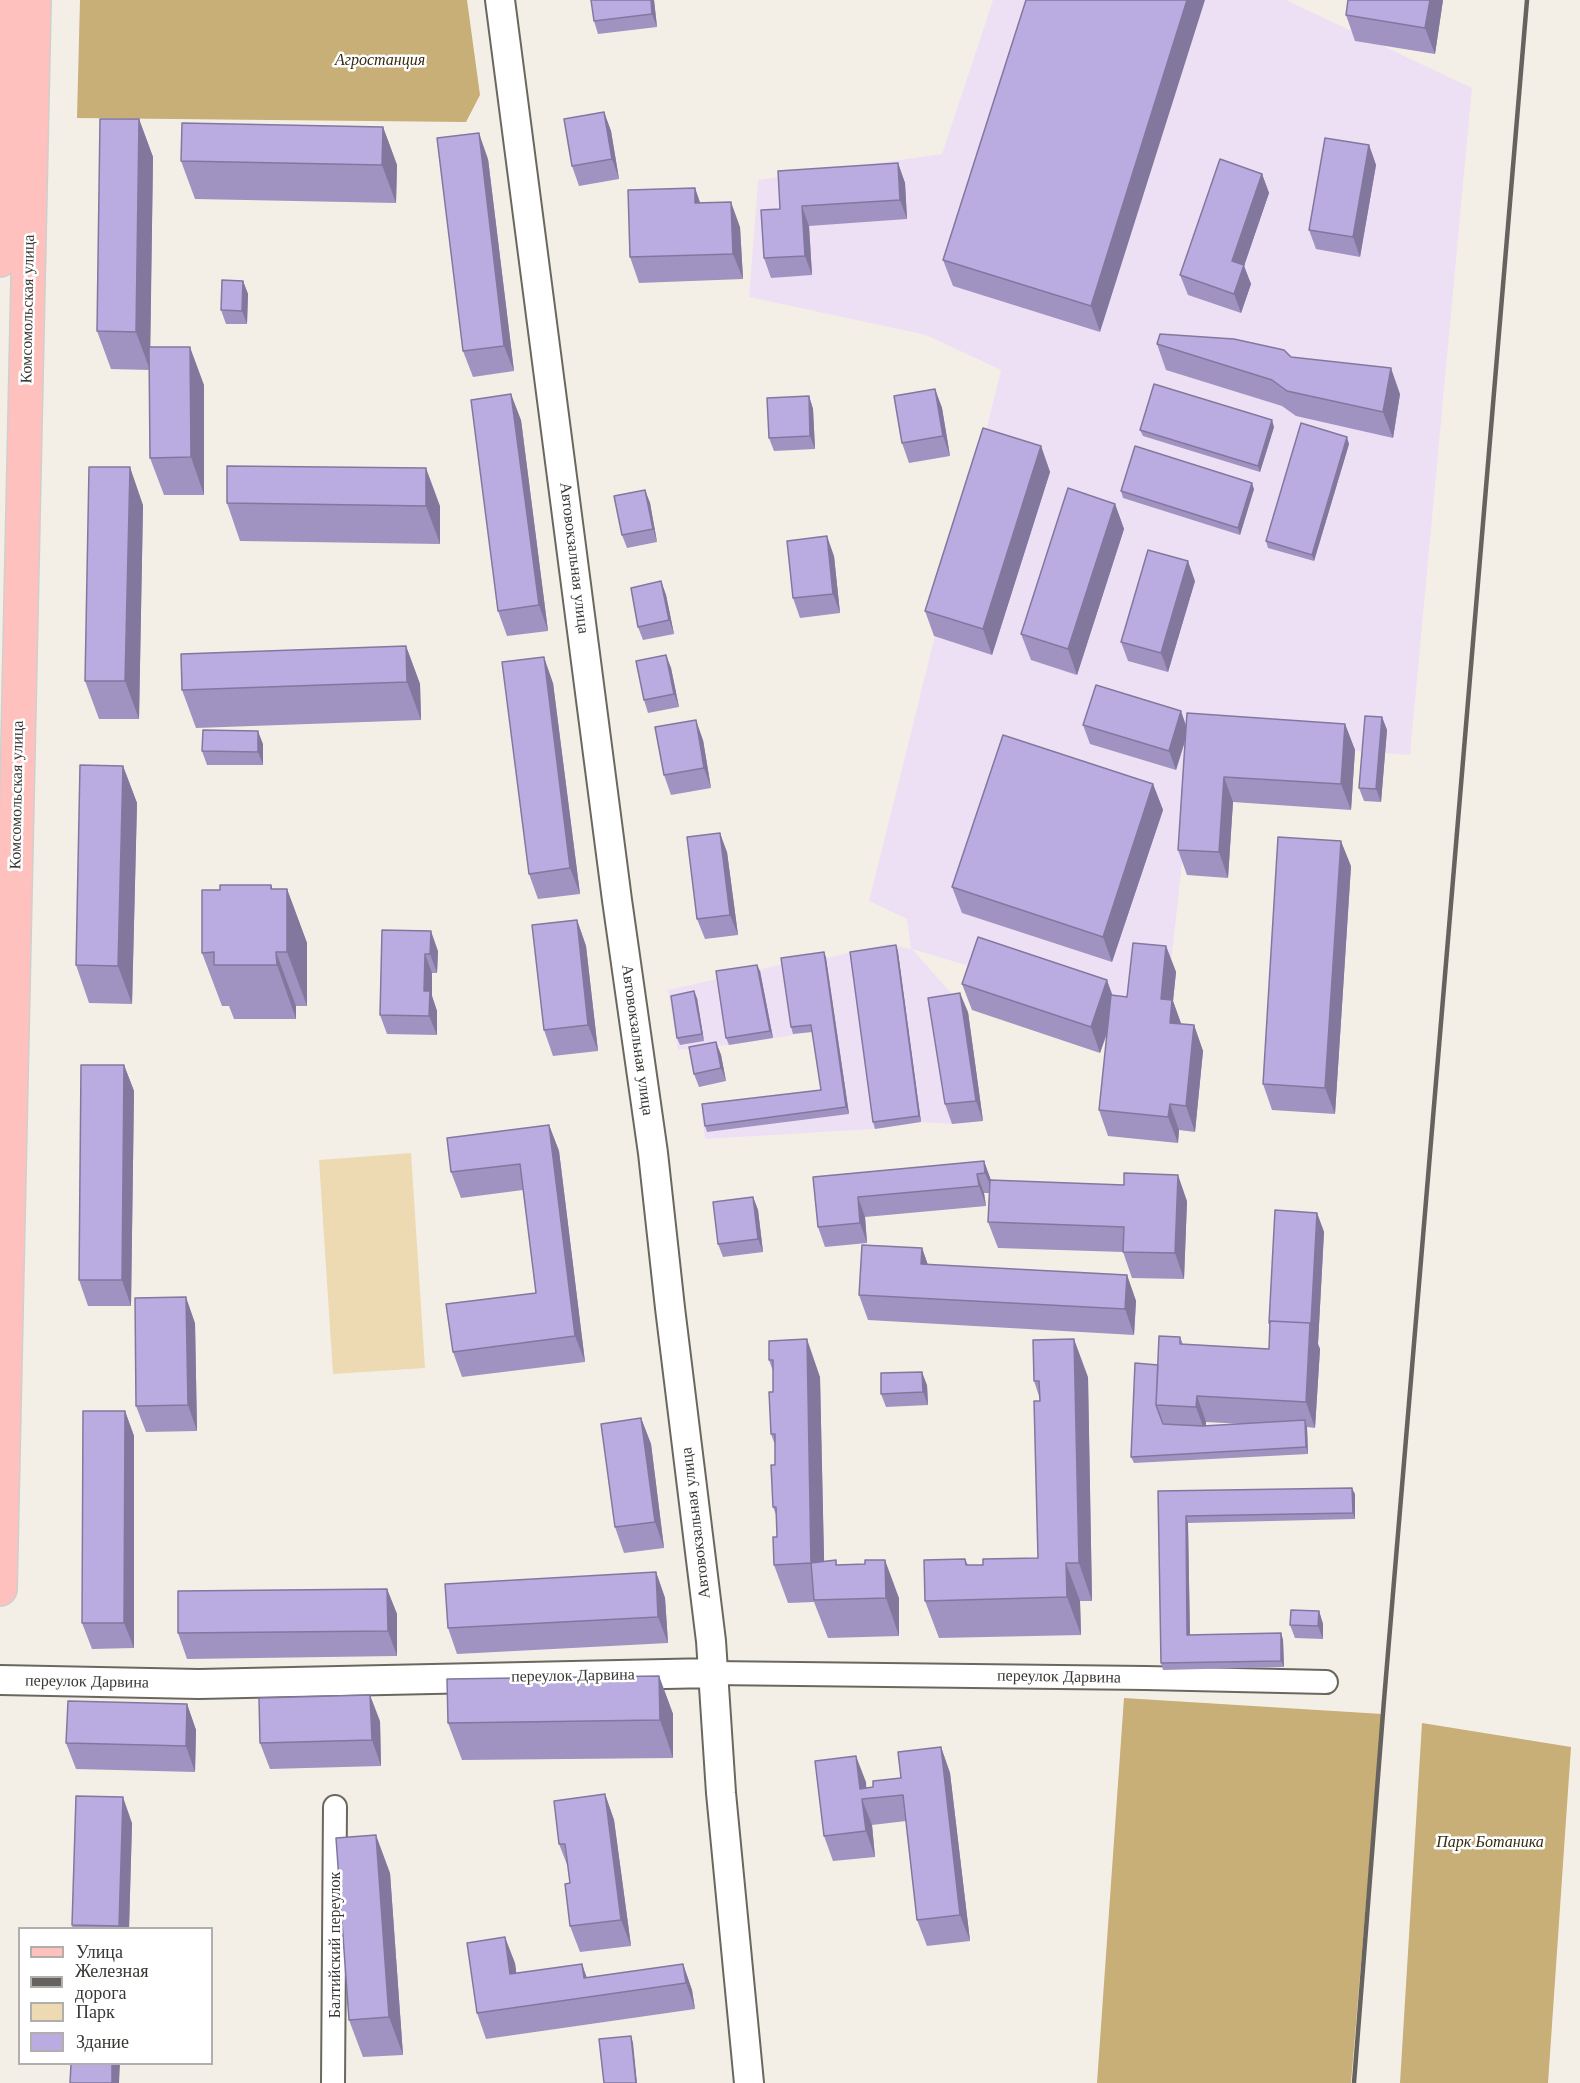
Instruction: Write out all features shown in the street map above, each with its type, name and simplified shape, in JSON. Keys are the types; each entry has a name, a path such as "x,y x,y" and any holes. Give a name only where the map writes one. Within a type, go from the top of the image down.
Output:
{"main road":[{"name":"Комсомольская улица","path":"0,260 6,0"},
{"name":"Комсомольская улица","path":"0,1589 34,0"}],"street":[{"name":"Автовокзальная улица","path":"501,0 617,900 653,1153 711,1641 721,1793 749,2083"},
{"name":"переулок Дарвина","path":"0,1680 199,1684 712,1673 1326,1682"},
{"name":"Балтийский переулок","path":"333,2083 335,1807"}],"shaded area":[{"path":"993,0 1286,0 1472,88 1410,755 1196,739 1170,972 1137,1023 985,971 912,949 968,1012 983,1121 952,1124 921,1122 875,1129 705,1139 701,1111 823,1097 813,1032 678,1050 668,990 783,964 826,958 888,944 911,949 907,919 869,901 1001,370 926,335 749,297 758,180 942,154"}],"green space":[{"name":"Агростанция","path":"80,0 467,0 480,95 466,122 77,118"},
{"path":"411,1153 425,1368 333,1374 319,1160"},
{"path":"1124,1698 1382,1714 1351,2083 1097,2083"},
{"name":"Парк Ботаника","path":"1422,1723 1571,1747 1548,2083 1400,2083"}],"building":[{"path":"591,0 651,0 652,14 594,21"},
{"path":"1026,0 1187,0 1091,306 943,260"},
{"path":"1348,0 1430,0 1425,28 1346,15"},
{"path":"604,112 612,159 572,166 564,119"},
{"path":"100,119 139,119 136,332 97,331"},
{"path":"182,123 383,127 382,165 181,161"},
{"path":"479,133 504,346 463,351 437,138"},
{"path":"1325,138 1369,145 1353,237 1309,230"},
{"path":"1220,159 1262,174 1232,261 1244,265 1234,294 1180,275"},
{"path":"898,163 900,200 802,206 805,256 764,258 761,210 780,209 778,171"},
{"path":"695,188 695,203 731,202 733,254 630,257 628,190"},
{"path":"222,280 243,281 242,311 221,310"},
{"path":"1160,334 1234,339 1284,350 1291,357 1391,368 1383,412 1287,391 1272,380 1157,344"},
{"path":"149,347 190,347 191,457 150,458"},
{"path":"1154,384 1272,420 1258,466 1140,430"},
{"path":"935,389 943,436 902,443 894,396"},
{"path":"511,394 539,605 498,611 471,400"},
{"path":"809,396 810,436 769,438 767,398"},
{"path":"1301,423 1347,437 1312,555 1266,541"},
{"path":"983,428 1041,446 983,629 925,611"},
{"path":"1135,446 1252,483 1238,528 1121,491"},
{"path":"227,466 426,468 426,506 227,503"},
{"path":"89,467 130,467 125,681 85,681"},
{"path":"1068,488 1115,504 1068,649 1021,634"},
{"path":"645,490 653,529 622,535 614,496"},
{"path":"827,536 833,594 793,598 787,541"},
{"path":"1148,550 1188,561 1161,653 1121,642"},
{"path":"661,581 669,620 638,627 631,588"},
{"path":"406,646 407,682 182,690 181,654"},
{"path":"666,655 674,694 644,700 636,661"},
{"path":"544,657 570,868 529,874 502,662"},
{"path":"1096,685 1181,711 1169,751 1083,725"},
{"path":"1187,713 1345,724 1341,784 1224,777 1219,852 1178,850"},
{"path":"1365,716 1382,717 1376,789 1359,788"},
{"path":"696,720 704,768 664,775 655,727"},
{"path":"203,730 258,731 258,752 202,751"},
{"path":"1003,735 1153,784 1103,937 952,887"},
{"path":"80,765 123,766 118,966 76,965"},
{"path":"720,833 730,915 697,919 687,837"},
{"path":"1278,837 1341,841 1325,1088 1263,1084"},
{"path":"220,885 271,885 271,889 287,889 287,952 276,952 277,965 214,965 214,952 202,953 202,890 220,890"},
{"path":"577,920 588,1025 544,1030 532,925"},
{"path":"382,930 431,931 430,954 425,954 424,991 430,991 429,1016 380,1015"},
{"path":"978,937 1107,980 1091,1027 962,984"},
{"path":"1133,943 1166,946 1161,999 1172,1000 1170,1023 1194,1025 1186,1106 1170,1104 1168,1117 1099,1110 1111,995 1127,997"},
{"path":"896,945 919,1116 873,1122 850,952"},
{"path":"824,952 846,1107 705,1126 702,1104 821,1090 811,1025 791,1027 781,958"},
{"path":"757,965 770,1031 726,1038 716,971"},
{"path":"694,991 702,1034 677,1038 671,996"},
{"path":"960,993 976,1101 945,1104 928,998"},
{"path":"716,1042 721,1068 694,1074 689,1047"},
{"path":"81,1065 124,1065 122,1280 79,1280"},
{"path":"549,1125 575,1336 453,1352 446,1304 536,1293 520,1164 451,1172 447,1138"},
{"path":"984,1161 985,1173 977,1174 979,1186 858,1197 860,1223 818,1227 813,1177"},
{"path":"1124,1173 1178,1175 1175,1253 1123,1252 1124,1227 988,1222 990,1180 1124,1185"},
{"path":"753,1197 758,1239 718,1244 713,1202"},
{"path":"1275,1210 1317,1213 1311,1324 1270,1321 1269,1323"},
{"path":"862,1245 922,1248 921,1264 1127,1275 1125,1309 859,1295"},
{"path":"186,1297 188,1405 136,1406 135,1298"},
{"path":"1270,1321 1310,1323 1306,1402 1197,1396 1196,1407 1156,1405 1159,1336 1180,1337 1180,1344 1269,1349"},
{"path":"807,1339 811,1563 774,1565 773,1537 777,1537 771,1465 775,1465 775,1434 771,1434 769,1392 773,1392 773,1360 769,1360 769,1341"},
{"path":"1074,1339 1079,1563 1066,1563 1067,1597 925,1601 924,1560 965,1559 966,1565 983,1565 983,1559 1038,1558 1034,1401 1040,1401 1039,1381 1034,1381 1033,1340"},
{"path":"1135,1363 1158,1365 1156,1405 1163,1424 1203,1426 1305,1420 1306,1447 1131,1457"},
{"path":"922,1372 923,1392 881,1394 881,1373"},
{"path":"83,1411 125,1411 124,1623 82,1623"},
{"path":"641,1418 655,1522 615,1527 601,1424"},
{"path":"1352,1488 1353,1513 1186,1516 1187,1635 1281,1633 1281,1661 1161,1663 1158,1491"},
{"path":"836,1560 836,1565 865,1564 865,1560 885,1560 886,1598 814,1600 811,1563"},
{"path":"656,1572 658,1617 448,1628 445,1584"},
{"path":"387,1589 388,1631 178,1633 178,1591"},
{"path":"1291,1610 1319,1611 1318,1626 1290,1625"},
{"path":"659,1676 660,1720 448,1723 447,1679"},
{"path":"370,1695 372,1740 260,1743 259,1698"},
{"path":"68,1701 187,1704 186,1746 66,1743"},
{"path":"941,1747 960,1915 917,1920 903,1795 862,1799 866,1831 824,1836 815,1761 856,1756 860,1789 873,1787 873,1781 901,1778 898,1752"},
{"path":"605,1794 621,1920 570,1926 565,1884 570,1883 565,1844 559,1844 554,1801"},
{"path":"76,1796 123,1797 119,1926 72,1925"},
{"path":"376,1835 389,2017 349,2020 336,1838"},
{"path":"505,1937 510,1974 582,1964 584,1978 683,1964 686,1983 477,2013 467,1943"},
{"path":"631,2036 636,2083 604,2083 599,2039"},
{"path":"71,2065 112,2065 112,2083 70,2083"}],"railway":[{"path":"1354,2083 1384,1700 1527,0"}]}
